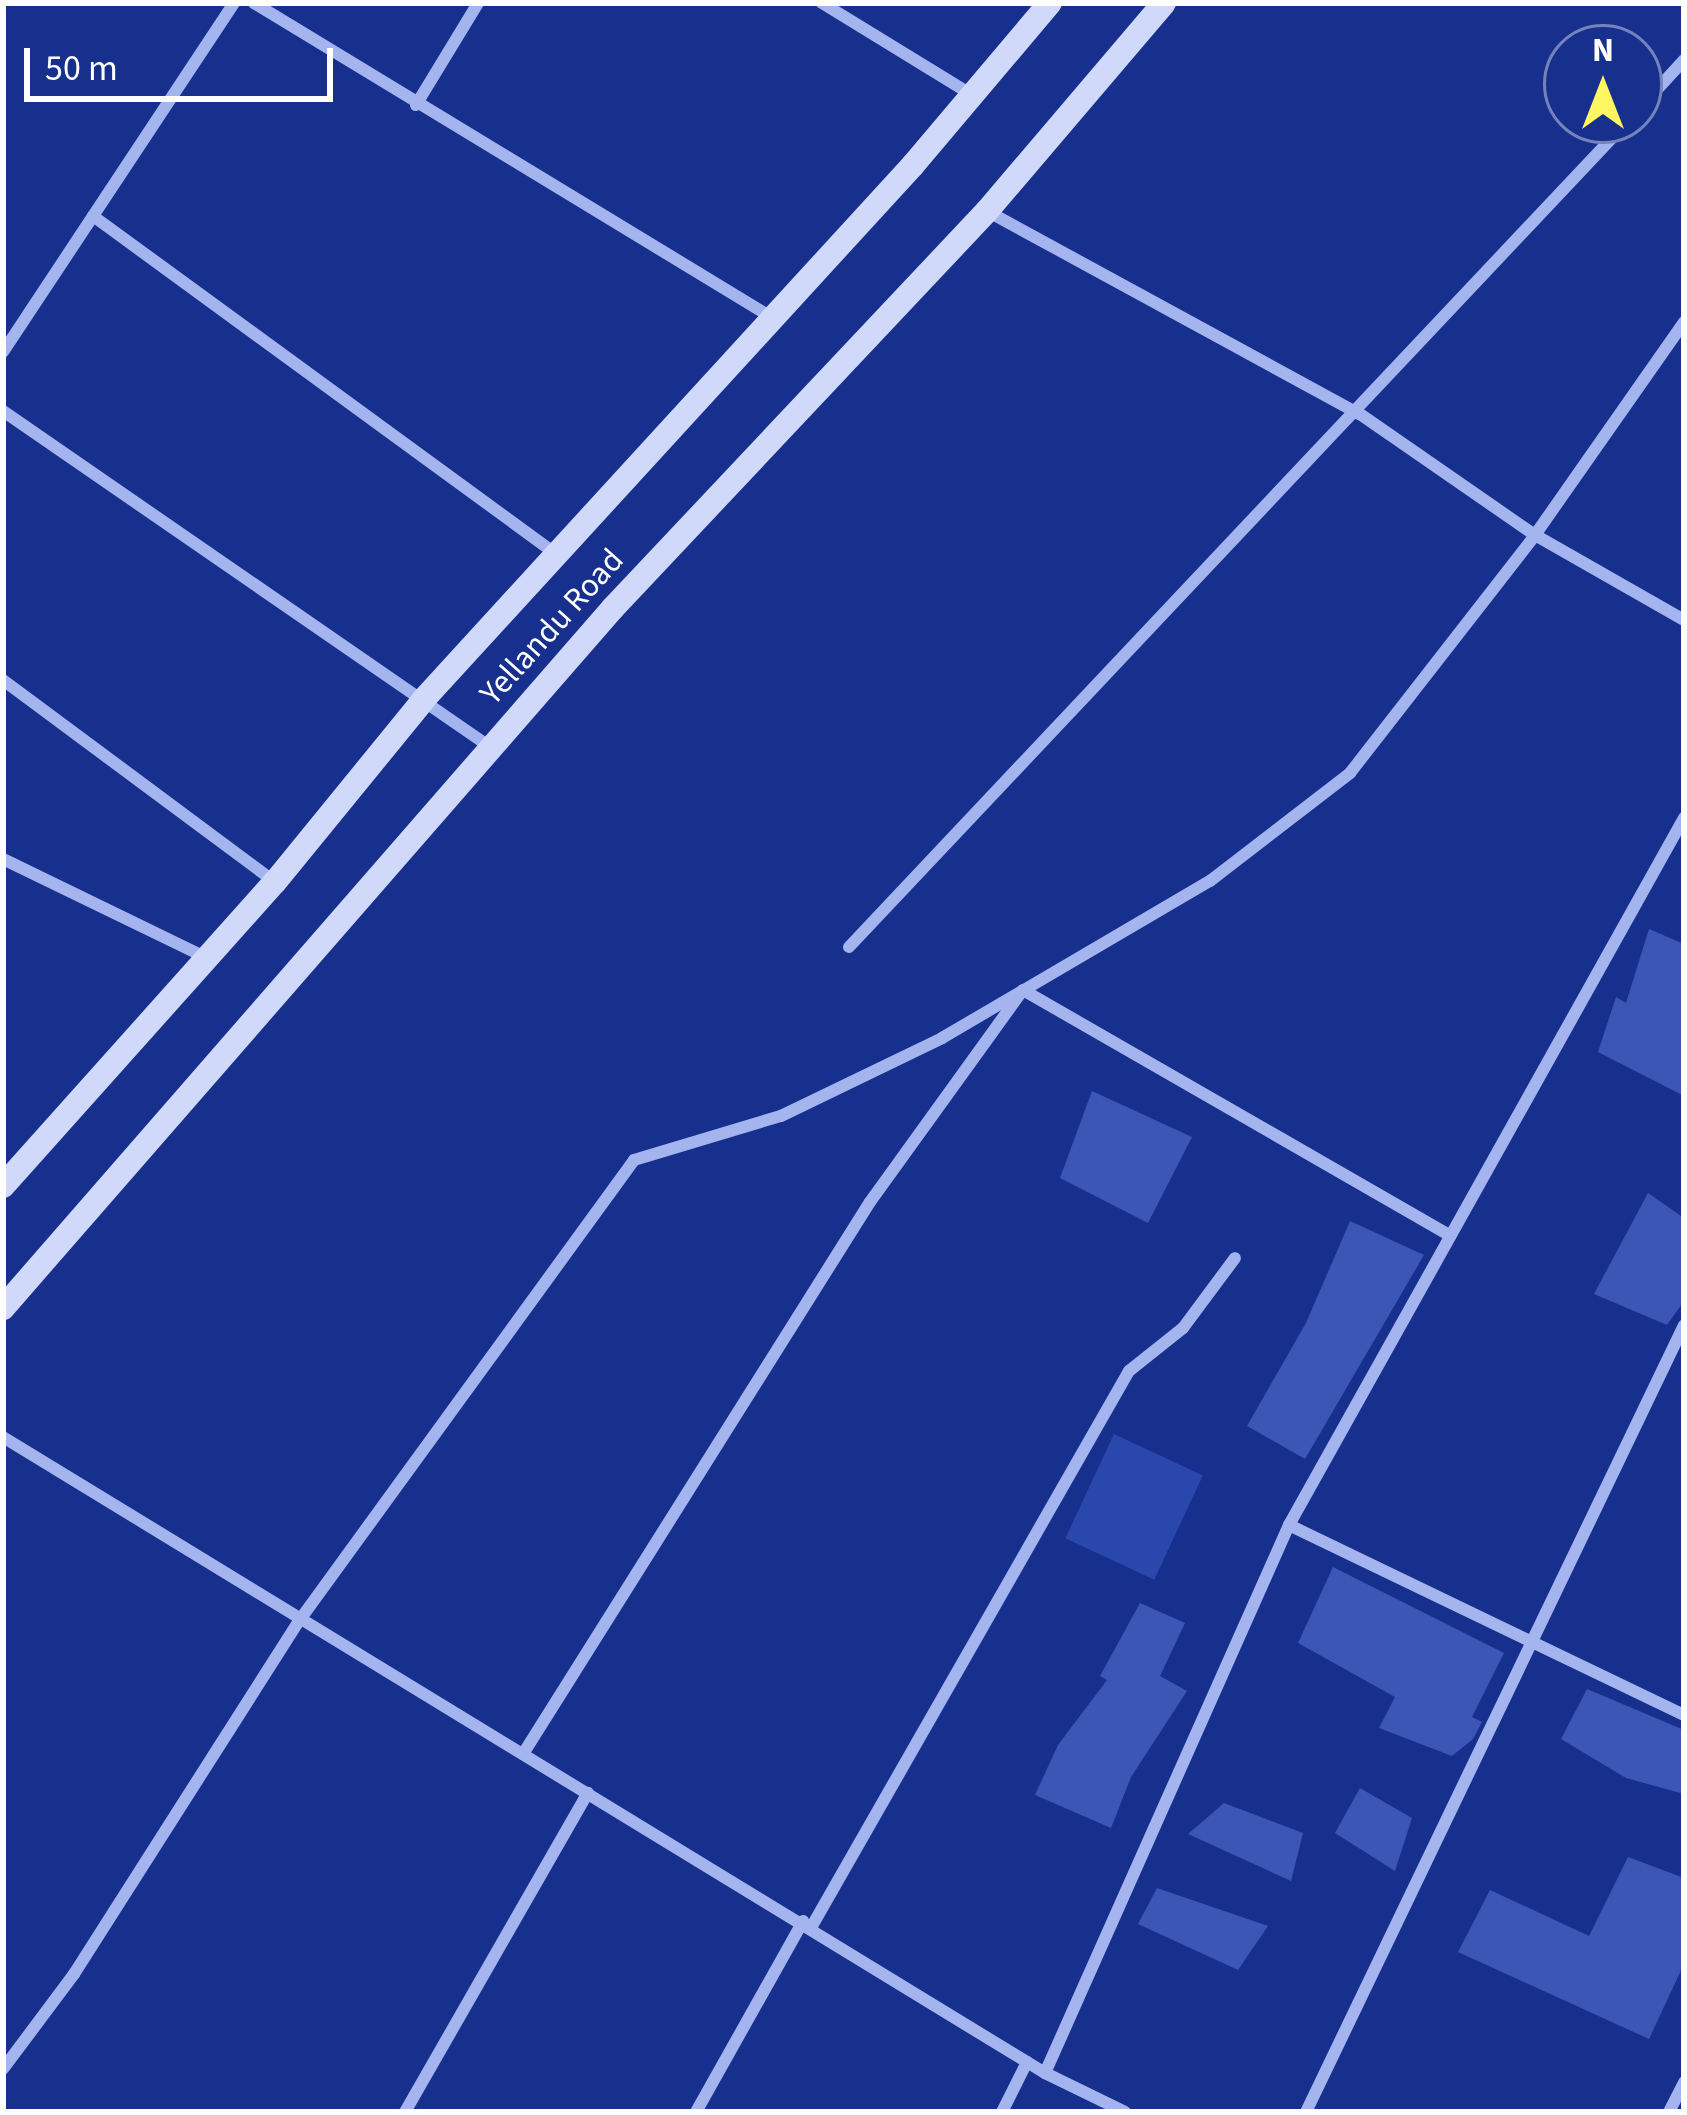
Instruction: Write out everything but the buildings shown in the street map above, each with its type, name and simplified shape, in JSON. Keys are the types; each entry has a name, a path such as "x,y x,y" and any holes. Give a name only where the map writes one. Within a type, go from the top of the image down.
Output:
{"main road":[{"name":"Yellandu Road","path":"3,1186 275,882 424,699 1050,3"},
{"name":"Yellandu Road","path":"3,1308 490,747 796,407 987,211 1165,3"}],"street":[{"path":"3,352 234,3"},
{"path":"254,3 771,317"},
{"path":"416,105 478,3"},
{"path":"822,3 969,93"},
{"path":"1663,83 1684,60"},
{"path":"849,946 1360,414 1607,144"},
{"path":"987,211 1360,414 1535,535 1684,620"},
{"path":"93,215 556,554"},
{"path":"3,2069 74,1974 299,1621 634,1160 781,1116 1023,990 1210,881 1351,773 1535,535 1684,322"},
{"path":"3,411 490,747"},
{"path":"3,680 275,882"},
{"path":"1045,2073 1289,1526 1684,818"},
{"path":"3,860 208,958"},
{"path":"1023,990 1450,1236"},
{"path":"523,1754 870,1202 1023,990"},
{"path":"696,2112 1129,1371 1183,1328 1235,1258"},
{"path":"1306,2112 1684,1325"},
{"path":"3,1437 299,1621 808,1924 1045,2073 1126,2112"},
{"path":"1289,1526 1684,1715"},
{"path":"405,2112 588,1792"},
{"path":"1002,2112 1028,2062"},
{"path":"1669,2112 1684,2082"}],"shaded area":[{"path":"1114,1434 1203,1475 1154,1580 1065,1538"}]}
